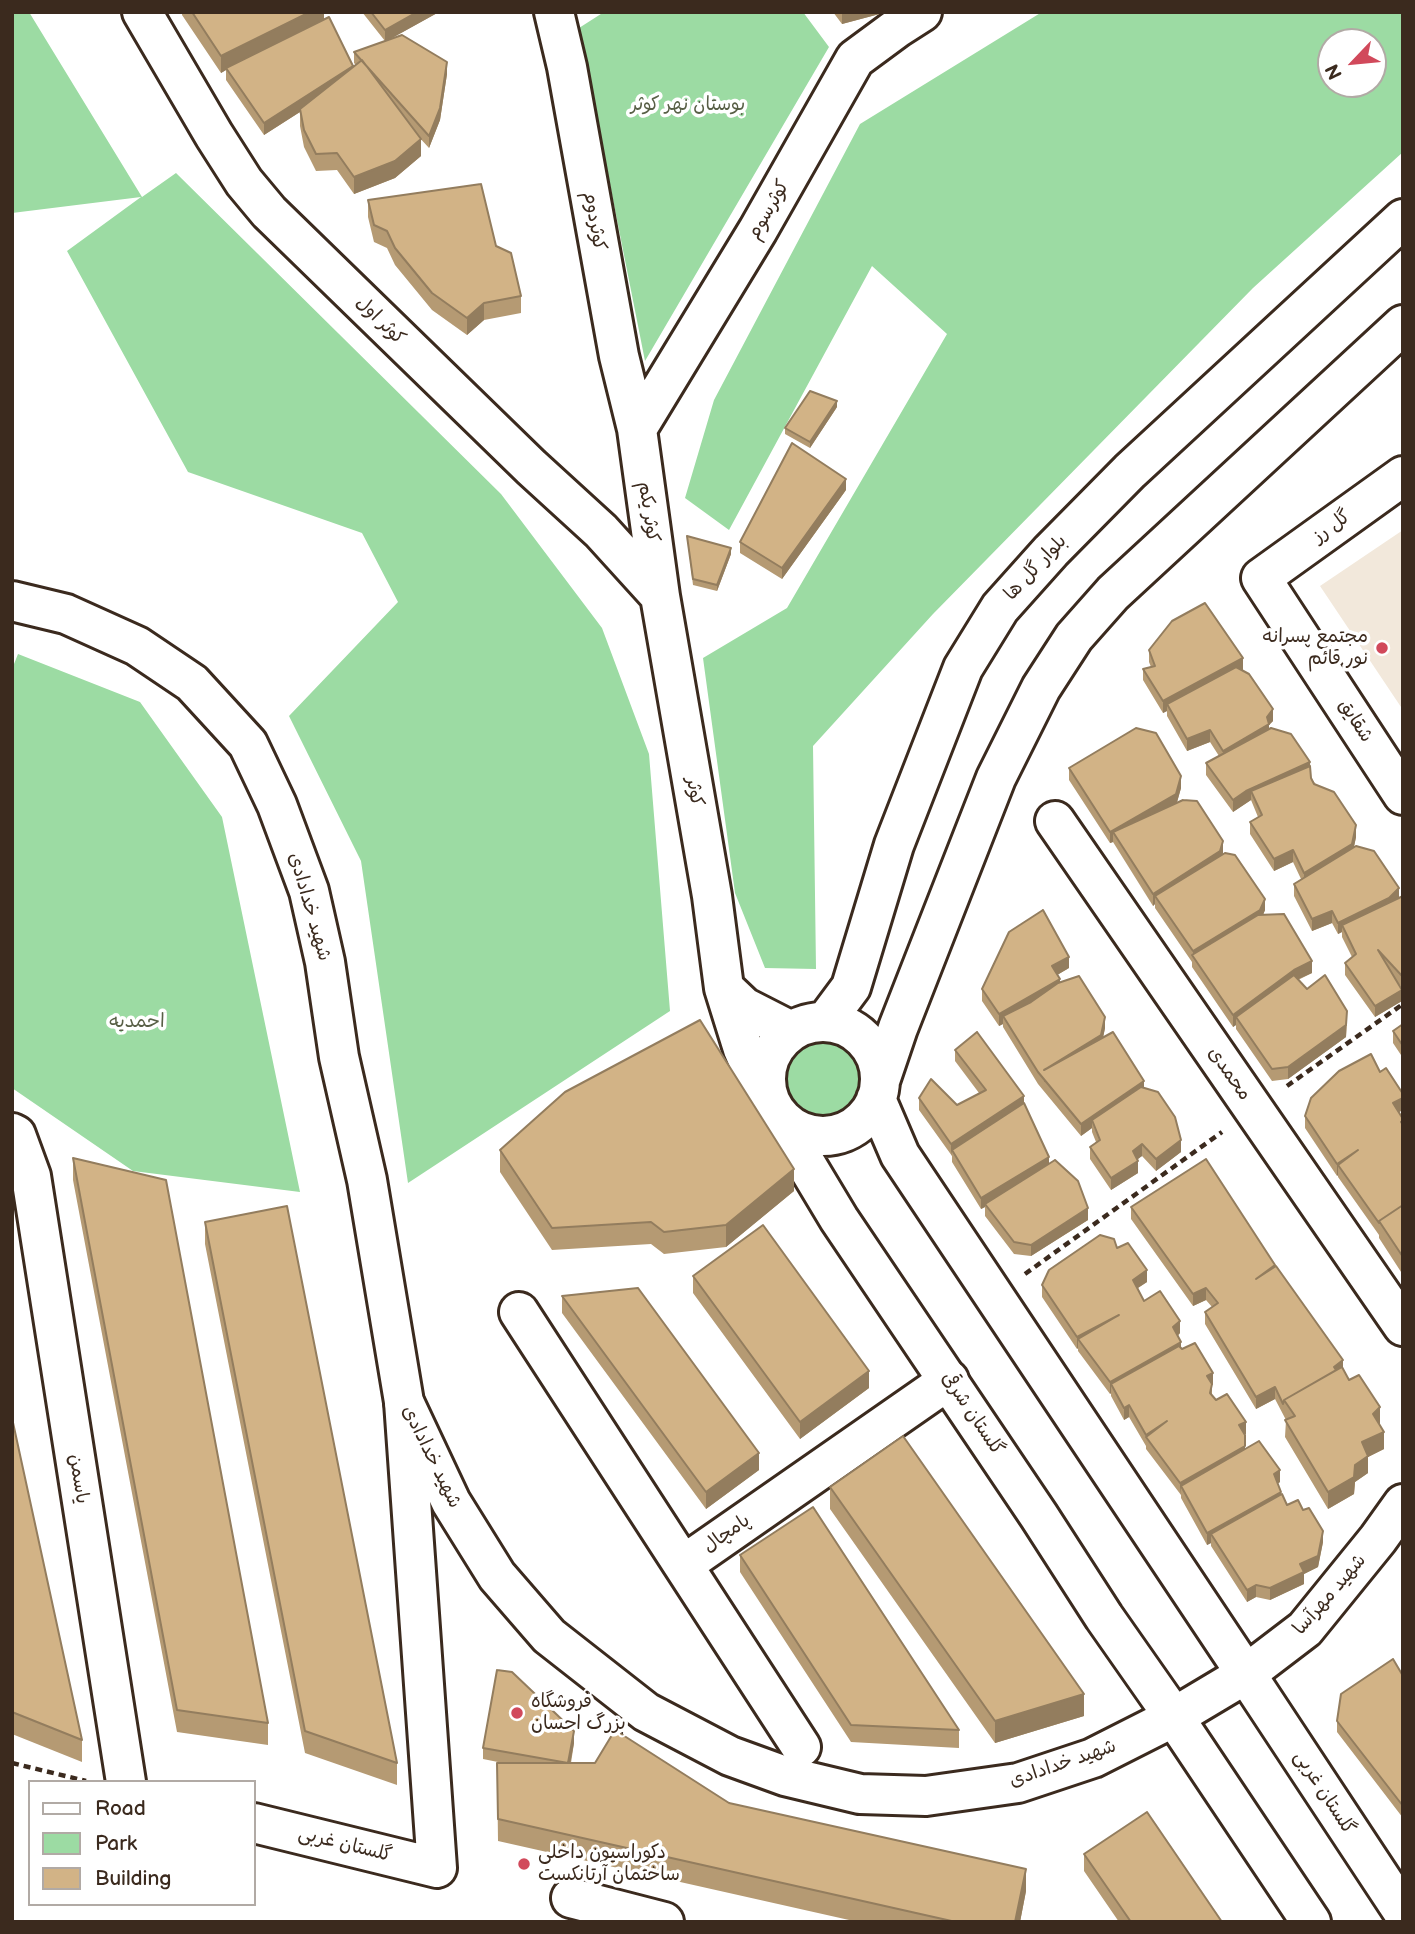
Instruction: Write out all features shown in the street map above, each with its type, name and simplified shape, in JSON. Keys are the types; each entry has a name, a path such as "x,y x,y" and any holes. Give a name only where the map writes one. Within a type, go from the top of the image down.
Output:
{"street":[{"name":"کوثر اول","path":"142,12 214,135 244,182 269,212 521,458 601,531 660,596"},
{"name":"کوثردوم","path":"554,12 567,67 619,356 637,429"},
{"name":"کوثرسوم","path":"637,429 758,230 855,59 922,12"},
{"name":"بلوار گل ها","path":"808,1026 850,988 894,845 962,668 1000,608 1051,551 1130,471 1403,219"},
{"path":"808,1026 778,1042 769,1058 765,1075 767,1092 773,1109 785,1123 818,1137 837,1135 854,1128 867,1115 898,1028 996,778 1041,688 1074,638 1113,593 1403,325"},
{"name":"کوثر یکم","path":"637,429 660,596"},
{"name":"گل رز","path":"1261,578 1403,476"},
{"name":"شقایق","path":"1261,578 1403,795"},
{"name":"کوثر","path":"660,596 712,896 724,988 743,1049 773,1109"},
{"name":"شهید خدادادی","path":"12,601 66,614 137,646 192,683 248,744 277,805 309,891 326,962 339,1057 367,1180 404,1402 451,1502 464,1523 497,1576 549,1636 646,1712 730,1756 785,1776 860,1794 926,1796 1018,1783 1093,1758 1174,1717 1246,1674"},
{"name":"محمدی","path":"1055,821 1403,1326"},
{"path":"724,988 744,1007 808,1026 843,1025 859,1034 870,1048 878,1064 878,1090 900,1155 1246,1674"},
{"name":"گلستان شرقی","path":"773,1109 839,1219 949,1380 1104,1617 1174,1717"},
{"name":"یاسمن","path":"12,1133 16,1135 31,1176 126,1780"},
{"path":"519,1312 683,1565"},
{"name":"پامچال","path":"801,1747 683,1565 949,1380"},
{"name":"گلستان غربی","path":"256,1823 436,1868 404,1402"},
{"name":"شهید مهرآسا","path":"1246,1674 1305,1629 1403,1504"},
{"name":"گلستان غربی","path":"1246,1674 1403,1912"},
{"path":"1174,1717 1311,1922"},
{"path":"571,1898 664,1922"}],"path":[{"path":"994,1296 1403,1004"},
{"path":"12,1763 81,1780"}],"shaded area":[{"name":"مجتمع پسرانه نور قائم","path":"1403,530 1403,710 1320,586"}],"green space":[{"path":"12,12 29,12 142,197 176,173 501,494 602,628 649,754 670,1011 408,1183 361,861 289,716 398,602 362,533 188,472 67,251 141,197 12,213"},
{"name":"بوستان نهر کوثر","path":"604,12 803,12 829,47 645,361 579,28"},
{"path":"1042,12 1403,12 1403,152 1253,288 933,614 813,746 816,969 765,968 735,893 703,658 787,608 947,334 872,266 729,530 685,498 714,400 860,124"},
{"name":"احمدیه","path":"18,654 140,702 222,817 300,1192 133,1171 12,1088 12,669"},
{"path":"817,1031 833,1032 848,1039 860,1050 867,1063 861,1107 837,1124 822,1126 807,1124 794,1117 777,1090 775,1074 779,1058 788,1045"}],"building":[{"path":"192,12 310,12 221,56"},
{"path":"371,12 417,12 385,30"},
{"path":"329,17 353,66 264,123 226,68"},
{"path":"402,35 447,62 440,108 429,136 354,52"},
{"path":"362,60 421,139 395,161 354,177 337,153 316,154 304,130 300,109"},
{"path":"481,184 496,246 511,253 521,296 484,303 467,318 432,293 395,248 387,231 374,225 368,200"},
{"path":"810,391 837,401 810,442 785,428"},
{"path":"792,443 846,479 782,568 740,542"},
{"path":"687,536 731,548 717,585 693,579"},
{"path":"1205,603 1243,658 1163,701 1143,669 1155,666 1149,650 1172,621"},
{"path":"1236,667 1249,674 1273,709 1267,717 1269,724 1223,751 1210,730 1187,739 1167,704"},
{"path":"1136,728 1156,733 1181,776 1176,794 1110,832 1069,768"},
{"path":"1271,728 1291,734 1310,762 1246,791 1233,800 1206,763"},
{"path":"1310,766 1314,784 1334,792 1356,825 1352,844 1304,873 1293,850 1274,859 1250,822 1262,815 1251,791"},
{"path":"1183,800 1197,801 1223,841 1220,851 1153,894 1113,832"},
{"path":"1356,846 1374,851 1399,888 1389,898 1338,923 1332,911 1312,919 1294,884"},
{"path":"1225,853 1235,855 1265,899 1260,910 1193,951 1155,896"},
{"path":"1403,896 1403,977 1378,950 1402,990 1375,1006 1345,963 1356,954 1342,925"},
{"path":"1043,910 1069,957 1052,966 1060,979 999,1014 982,989 1009,932"},
{"path":"1284,914 1312,961 1294,970 1233,1015 1192,955 1258,915"},
{"path":"1294,975 1307,989 1325,975 1347,1011 1346,1025 1288,1067 1272,1069 1236,1017"},
{"path":"1079,976 1105,1017 1101,1035 1044,1070 1113,1032 1144,1081 1081,1124 1038,1072 1003,1016 1031,1002 1058,983"},
{"path":"700,1020 794,1169 726,1225 664,1232 651,1222 552,1228 500,1150 565,1092"},
{"path":"1403,1024 1403,1046 1393,1031"},
{"path":"977,1032 1024,1096 951,1144 919,1098 931,1079 957,1105 986,1090 955,1050"},
{"path":"1371,1054 1380,1072 1386,1068 1403,1094 1403,1098 1393,1103 1403,1119 1403,1205 1379,1223 1338,1165 1358,1150 1337,1164 1305,1116 1311,1098 1339,1071"},
{"path":"1141,1087 1158,1092 1175,1117 1181,1140 1156,1159 1142,1144 1133,1151 1138,1161 1111,1178 1090,1147 1100,1140 1092,1120"},
{"path":"1024,1103 1049,1157 981,1198 952,1150"},
{"path":"73,1158 166,1180 268,1723 177,1710"},
{"path":"1206,1159 1275,1265 1256,1279 1276,1266 1343,1360 1334,1367 1336,1370 1284,1400 1283,1404 1275,1387 1256,1397 1205,1312 1218,1303 1206,1288 1193,1294 1131,1207"},
{"path":"1055,1160 1078,1181 1088,1208 1031,1245 1014,1242 985,1204"},
{"path":"1403,1205 1403,1257 1379,1221"},
{"path":"287,1206 397,1763 305,1731 205,1222"},
{"path":"763,1225 869,1371 800,1422 693,1276"},
{"path":"1100,1235 1114,1239 1117,1248 1128,1243 1147,1270 1133,1280 1144,1301 1160,1291 1180,1321 1173,1327 1181,1342 1110,1382 1078,1339 1119,1315 1077,1337 1042,1285 1049,1270"},
{"path":"638,1288 759,1453 706,1492 562,1296"},
{"path":"1195,1343 1213,1373 1207,1376 1212,1384 1210,1393 1216,1400 1227,1394 1246,1422 1239,1425 1245,1435 1245,1446 1180,1483 1146,1437 1167,1421 1146,1435 1129,1405 1124,1408 1111,1384 1179,1346 1182,1349"},
{"path":"1342,1367 1349,1380 1359,1375 1380,1407 1373,1414 1384,1432 1362,1442 1368,1456 1355,1465 1354,1477 1328,1492 1285,1420 1295,1416 1284,1400"},
{"path":"12,1418 82,1740 12,1712"},
{"path":"903,1436 1084,1694 995,1721 830,1487"},
{"path":"1259,1441 1280,1470 1274,1474 1281,1492 1207,1533 1181,1486"},
{"path":"1282,1494 1287,1505 1298,1500 1303,1510 1309,1508 1323,1531 1318,1556 1300,1564 1304,1572 1270,1588 1256,1585 1247,1590 1211,1534"},
{"path":"813,1507 959,1730 851,1725 740,1555"},
{"path":"1393,1659 1403,1676 1403,1806 1337,1721 1341,1694"},
{"name":"فروشگاه بزرگ احسان","path":"497,1670 512,1672 574,1731 568,1763 483,1748"},
{"path":"615,1730 729,1803 1026,1869 1015,1922 956,1922 498,1819 497,1763 595,1763"},
{"path":"1147,1812 1222,1922 1131,1922 1084,1854"}],"place":[{"name":"مجتمع پسرانه نور قائم","path":"1382,648"},
{"name":"فروشگاه بزرگ احسان","path":"517,1713"},
{"name":"دکوراسیون داخلی ساختمان آرتانکست","path":"524,1864"}]}
